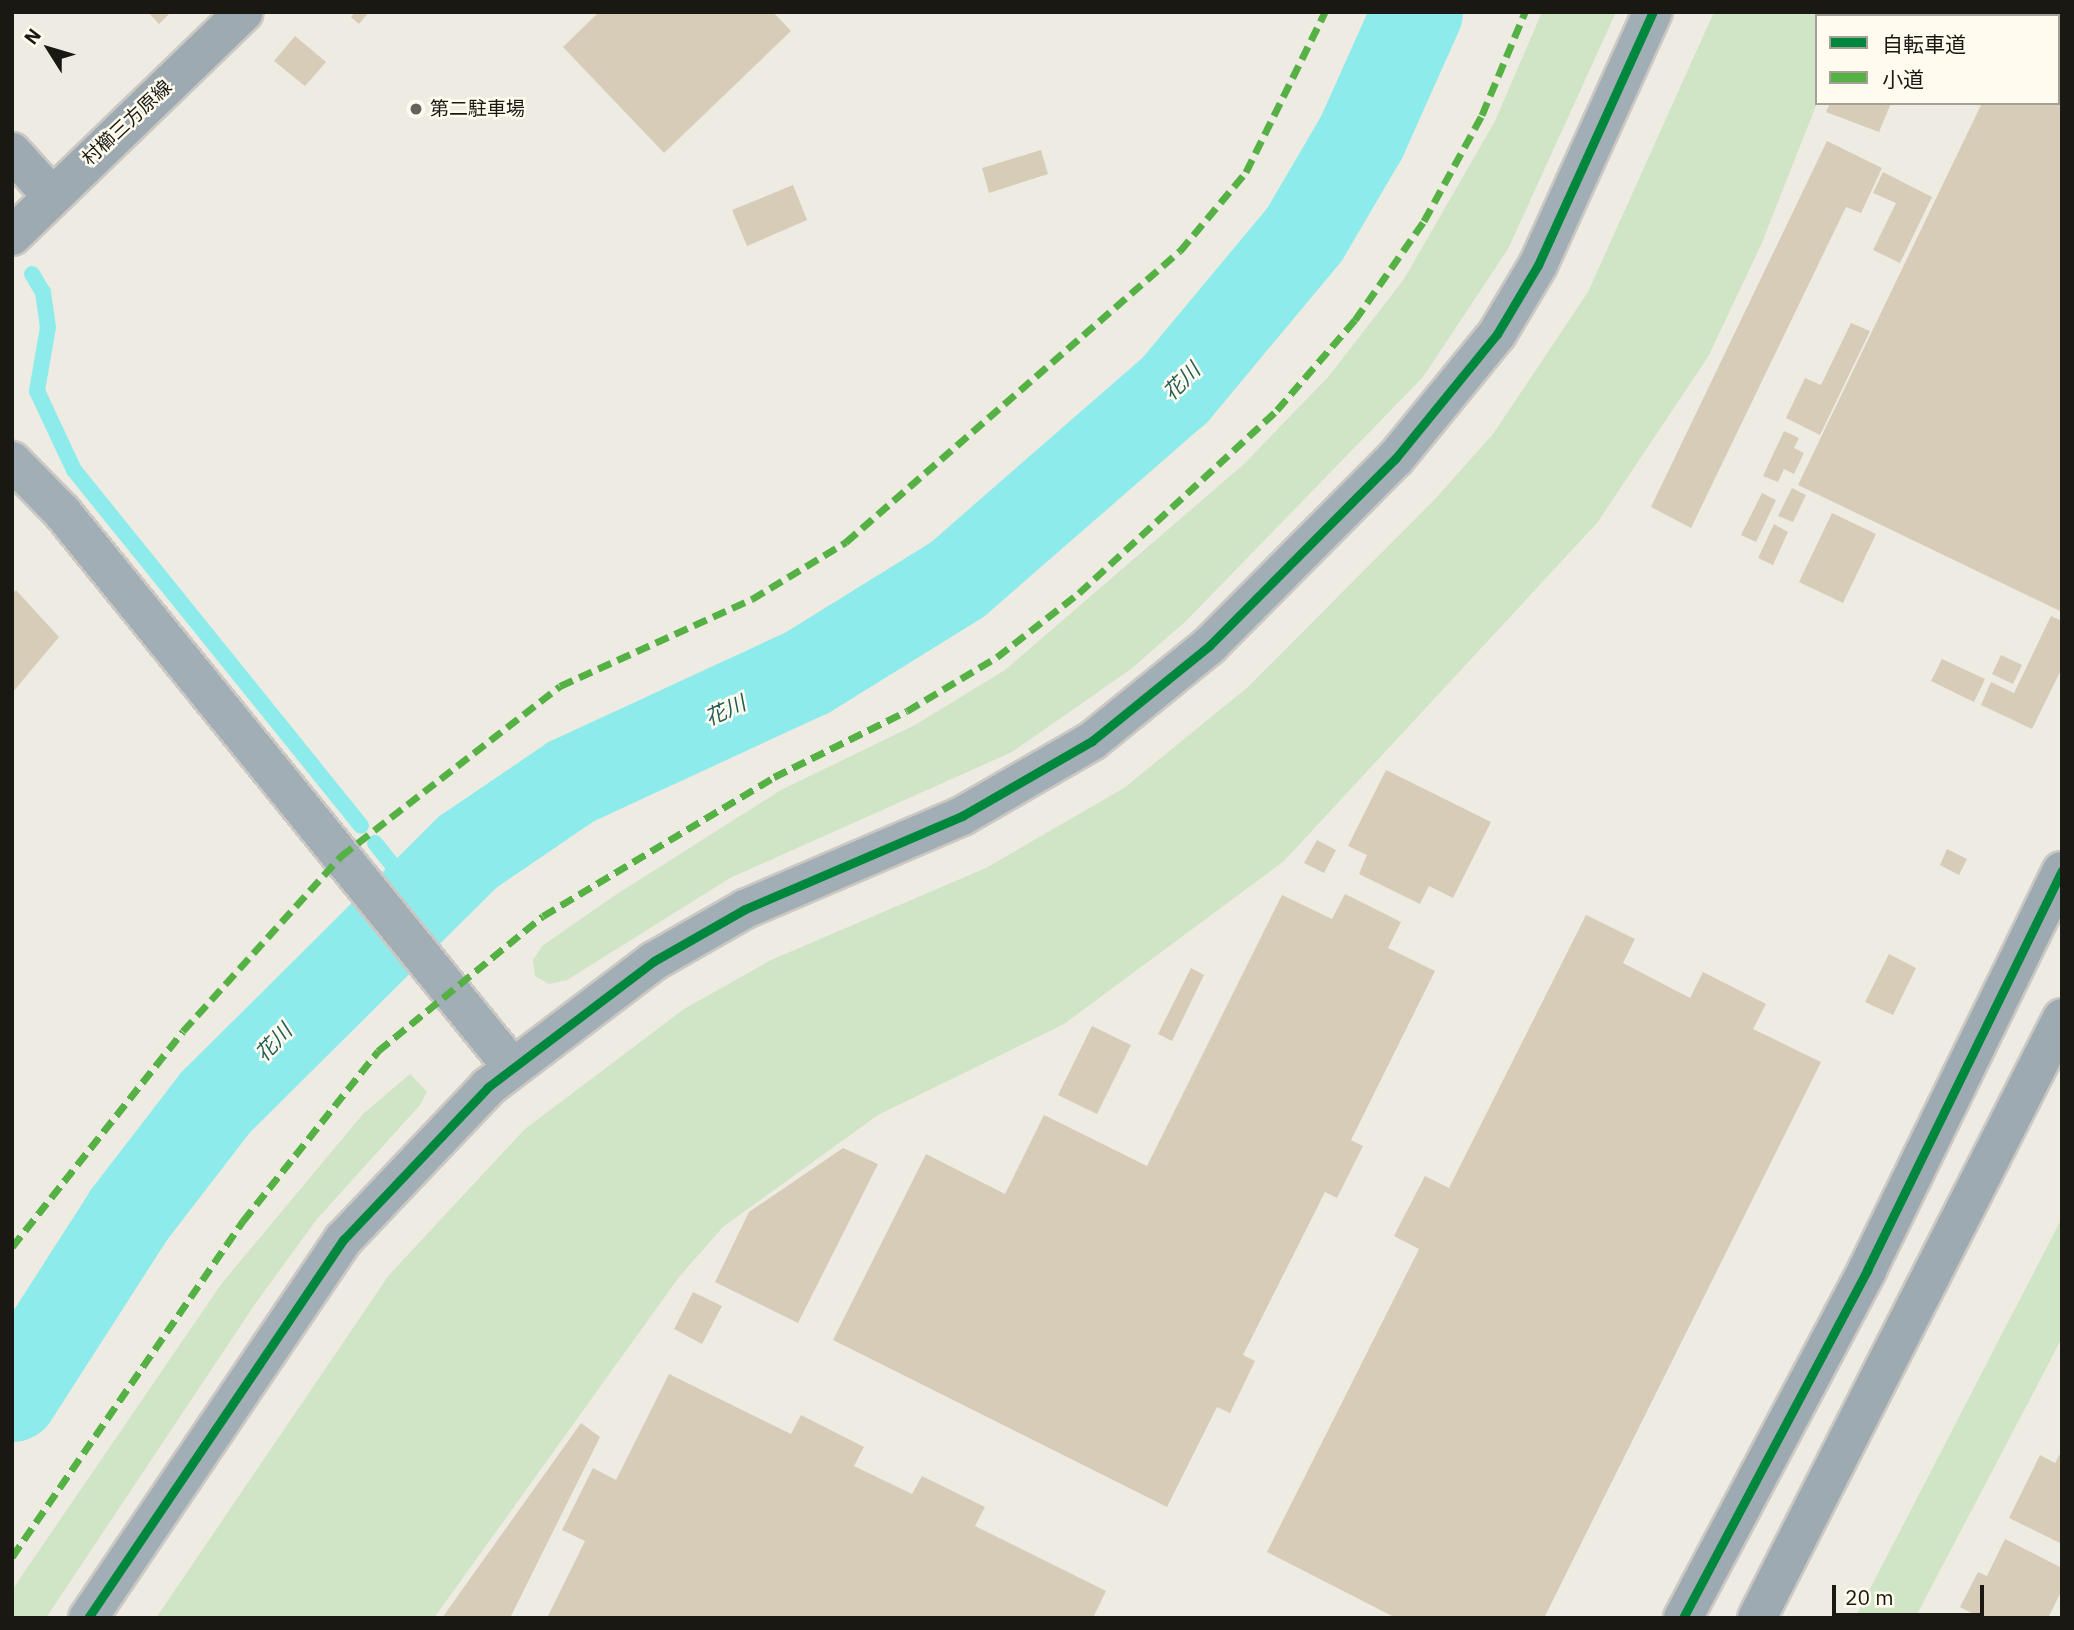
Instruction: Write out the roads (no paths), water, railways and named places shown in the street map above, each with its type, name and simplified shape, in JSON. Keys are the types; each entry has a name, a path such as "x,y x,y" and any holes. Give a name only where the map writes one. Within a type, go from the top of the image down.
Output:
{"street":[{"name":"村櫛三方原線","path":"12,236 51,195 244,12"},
{"path":"88,1618 344,1239 412,1160 512,1067 643,968 745,909 1029,781 1142,703 1209,646 1395,459 1497,334 1568,205 1653,12"},
{"path":"12,152 51,195"},
{"path":"12,461 62,512 512,1067"},
{"path":"1683,1618 1867,1270 2062,871"},
{"path":"1757,1618 2062,1018"}],"waterway":[{"name":"花川","path":"12,1396 128,1215 215,1102 468,851 571,781 807,672 957,579 1174,390 1304,234 1361,137 1417,12"},
{"path":"32,274 43,292 48,327 37,391 74,470 361,826"},
{"path":"375,843 417,896"}],"place":[{"name":"第二駐車場","path":"416,109"}]}
